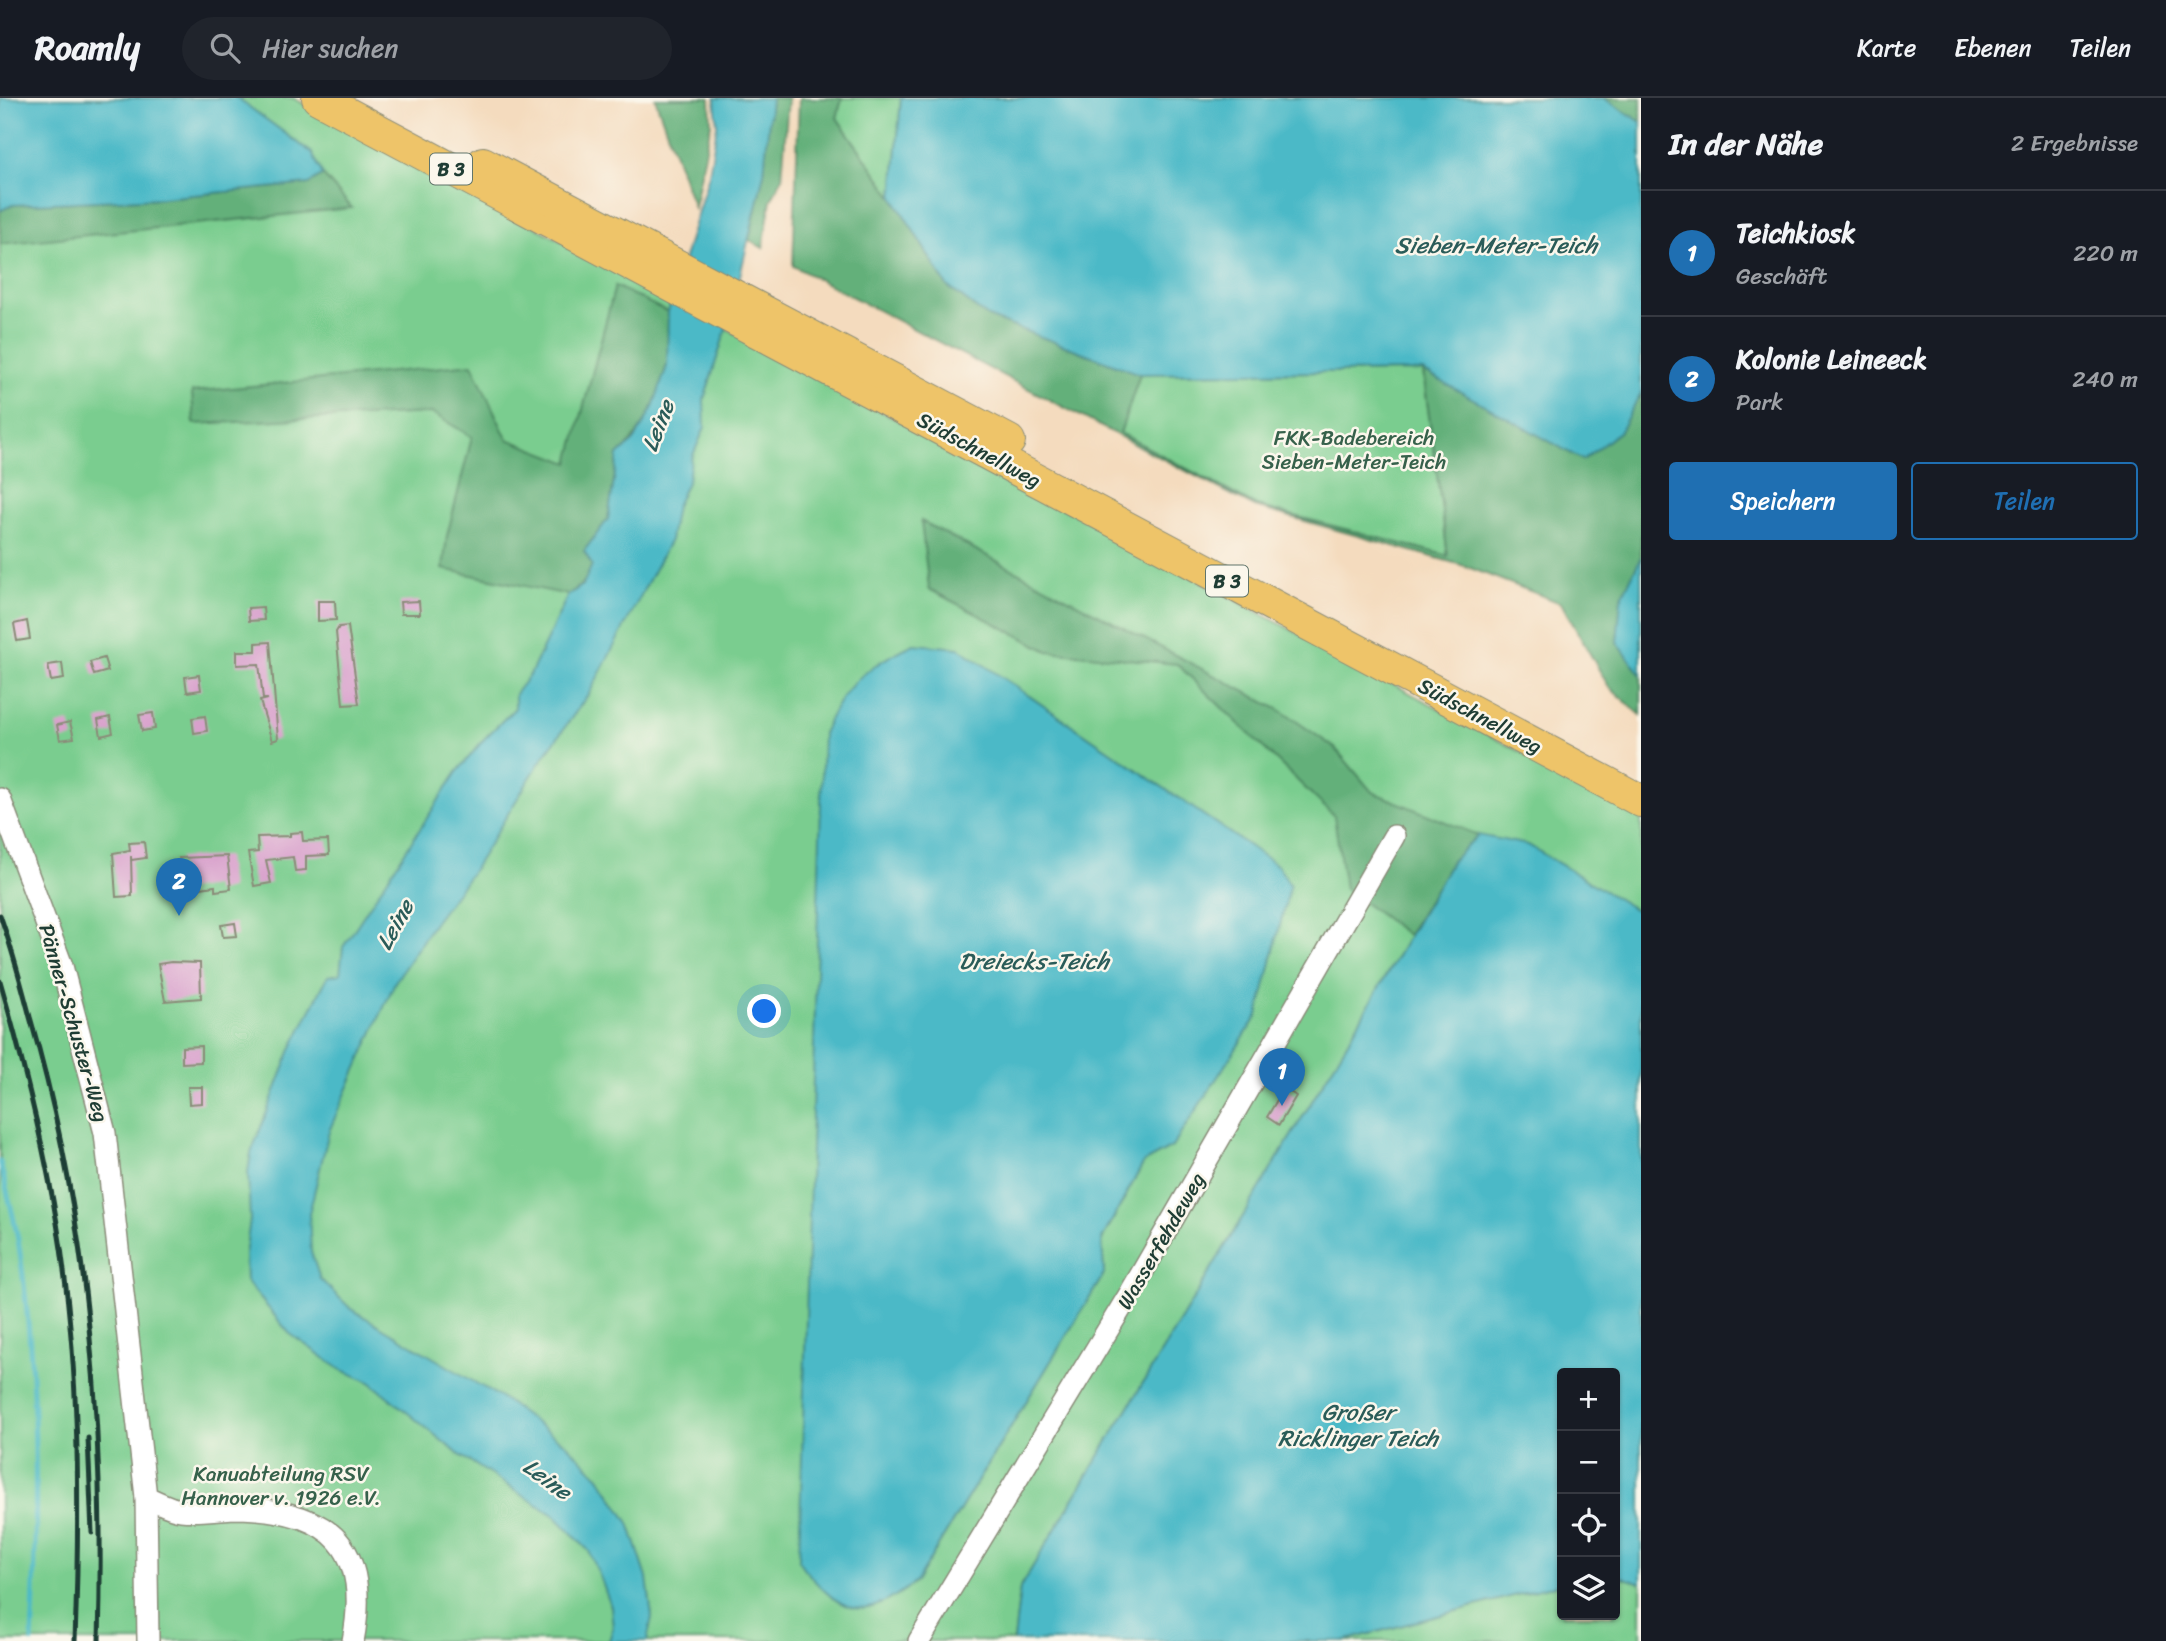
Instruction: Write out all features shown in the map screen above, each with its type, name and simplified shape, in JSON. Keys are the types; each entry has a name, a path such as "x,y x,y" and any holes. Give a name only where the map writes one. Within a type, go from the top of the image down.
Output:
{"highway":[{"name":"Südschnellweg","path":"318,98 585,228"},
{"name":"Südschnellweg","path":"349,98 813,349 1641,781"},
{"name":"Südschnellweg","path":"813,349 1641,801"}],"lane":[{"name":"Pänner-Schuster-Weg","path":"0,799 62,966 105,1133 146,1497 148,1641"},
{"name":"Wasserfehdeweg","path":"919,1641 1129,1295 1394,836"},
{"path":"146,1497 180,1510 243,1508 304,1517 336,1535 353,1565 358,1612 353,1641"}],"green space":[{"name":"Kanuabteilung RSV Hannover v. 1926 e.V.","path":"0,98 293,98 1641,816 1641,913 1528,845 1452,861 1347,1043 1020,1588 1014,1641 0,1641","holes":["823,734 1172,1147 1144,1162 1102,1240 1104,1274 916,1582 889,1600"]},
{"path":"655,98 710,98 711,124 694,208"},
{"path":"771,98 788,98 782,179 771,200 763,248 749,240 764,173"},
{"path":"799,98 842,98 837,118 893,197 947,286 988,317 1140,374 1120,433 1256,506 1448,556 1423,371 1583,460 1620,431 1641,393 1641,557 1621,599 1617,642 1641,675 1641,715 1609,687 1561,603 1465,566 1255,507 793,266"},
{"path":"842,98 901,98 893,197 837,118"},
{"path":"1603,98 1641,98 1641,122"},
{"path":"323,175 352,208 0,244 0,211 11,205 162,198 309,184"},
{"path":"615,286 668,312 667,362 648,415 635,437 618,455 608,519 584,551 592,565 588,575 577,589 568,595 443,569 447,536 472,437 432,413 194,424 192,392 472,364 507,439 569,463"},
{"name":"FKK-Badebereich Sieben-Meter-Teich","path":"1423,371 1448,556 1256,506 1120,433 1140,374"},
{"path":"921,521 1280,710 1335,748 1372,792 1478,835 1452,861 1408,935 1345,889 1334,816 1177,664 1048,651 929,589"},
{"path":"1620,1577 1641,1583 1641,1641 1343,1641 1557,1584 1557,1620 1620,1620"}],"water":[{"path":"0,98 237,98 312,153 323,175 309,184 162,198 12,205 0,211"},
{"name":"Leine","path":"715,98 771,98 764,173 732,310 704,400 705,427 691,460 688,480 676,506 670,540 590,692 538,765 474,869 395,982 329,1131 309,1214 311,1252 320,1279 351,1309 503,1399 567,1445 599,1477 629,1523 647,1578 652,1617 647,1641 609,1641 613,1628 611,1607 589,1551 555,1516 457,1453 370,1382 340,1369 289,1333 246,1281 245,1255 250,1220 248,1172 251,1153 292,1047 328,976 340,974 343,947 457,772 484,739 515,708 515,694 531,673 568,595 583,585 592,565 584,551 608,519 618,455 634,441 653,407 667,366 668,312 709,174 717,126"},
{"name":"Sieben-Meter-Teich","path":"901,98 1603,98 1641,122 1641,393 1620,431 1583,460 1423,371 1140,374 988,317 947,286 893,197"},
{"path":"1641,557 1641,675 1617,642 1621,599"},
{"name":"Dreiecks-Teich","path":"914,644 959,648 1278,866 1290,885 1258,1015 1172,1147 1144,1162 1102,1239 1104,1274 916,1582 881,1604 857,1608 847,1606 828,1593 799,1560 823,734 830,717 858,679 883,660"},
{"name":"Großer Ricklinger Teich","path":"1478,835 1528,845 1641,913 1641,1583 1620,1577 1620,1368 1557,1368 1557,1584 1343,1641 1014,1641 1020,1588 1347,1043 1452,861"}],"building":[{"path":"318,601 335,601 336,620 318,621"},
{"path":"419,601 420,614 401,614 400,602"},
{"path":"263,607 264,620 249,621 248,608"},
{"path":"27,621 30,639 17,641 14,624"},
{"path":"348,626 359,704 343,705 336,632 339,627"},
{"path":"270,642 278,739 272,741 260,701 268,699 263,699 259,664 237,665 237,651 256,651 256,643"},
{"path":"104,658 108,671 94,675 90,662"},
{"path":"62,663 64,679 51,681 48,665"},
{"path":"199,675 201,690 187,692 185,677"},
{"path":"153,713 155,729 142,731 139,715"},
{"path":"205,716 207,731 194,733 192,718"},
{"path":"110,717 113,733 101,736 98,720"},
{"path":"70,722 74,738 60,740 57,725"},
{"path":"302,832 303,841 328,840 329,855 306,856 306,870 295,871 293,857 266,860 271,883 254,886 248,853 258,852 257,837 290,836 290,833"},
{"path":"144,842 146,858 131,860 132,896 116,897 113,853 130,850 129,843"},
{"path":"227,856 231,889 215,891 215,886 178,891 177,879 184,878 179,858"},
{"path":"235,923 237,936 223,937 221,925"},
{"path":"200,963 201,998 165,1001 158,964"},
{"path":"201,1046 201,1062 182,1063 182,1047"},
{"path":"188,1087 202,1087 202,1103 189,1104"},
{"path":"1284,1088 1296,1096 1279,1125 1267,1117"}],"waterway":[{"path":"0,1162 17,1236 30,1344 36,1493 32,1641"}],"railway":[{"path":"0,915 50,1093 67,1170 79,1248 95,1404 99,1483 99,1641"},
{"path":"0,981 39,1131 65,1275 74,1379 78,1484 75,1641"},
{"path":"88,1438 92,1533"}],"place":[{"name":"Kolonie Leineeck","path":"179,916"},
{"name":"Teichkiosk","path":"1282,1106"}]}
